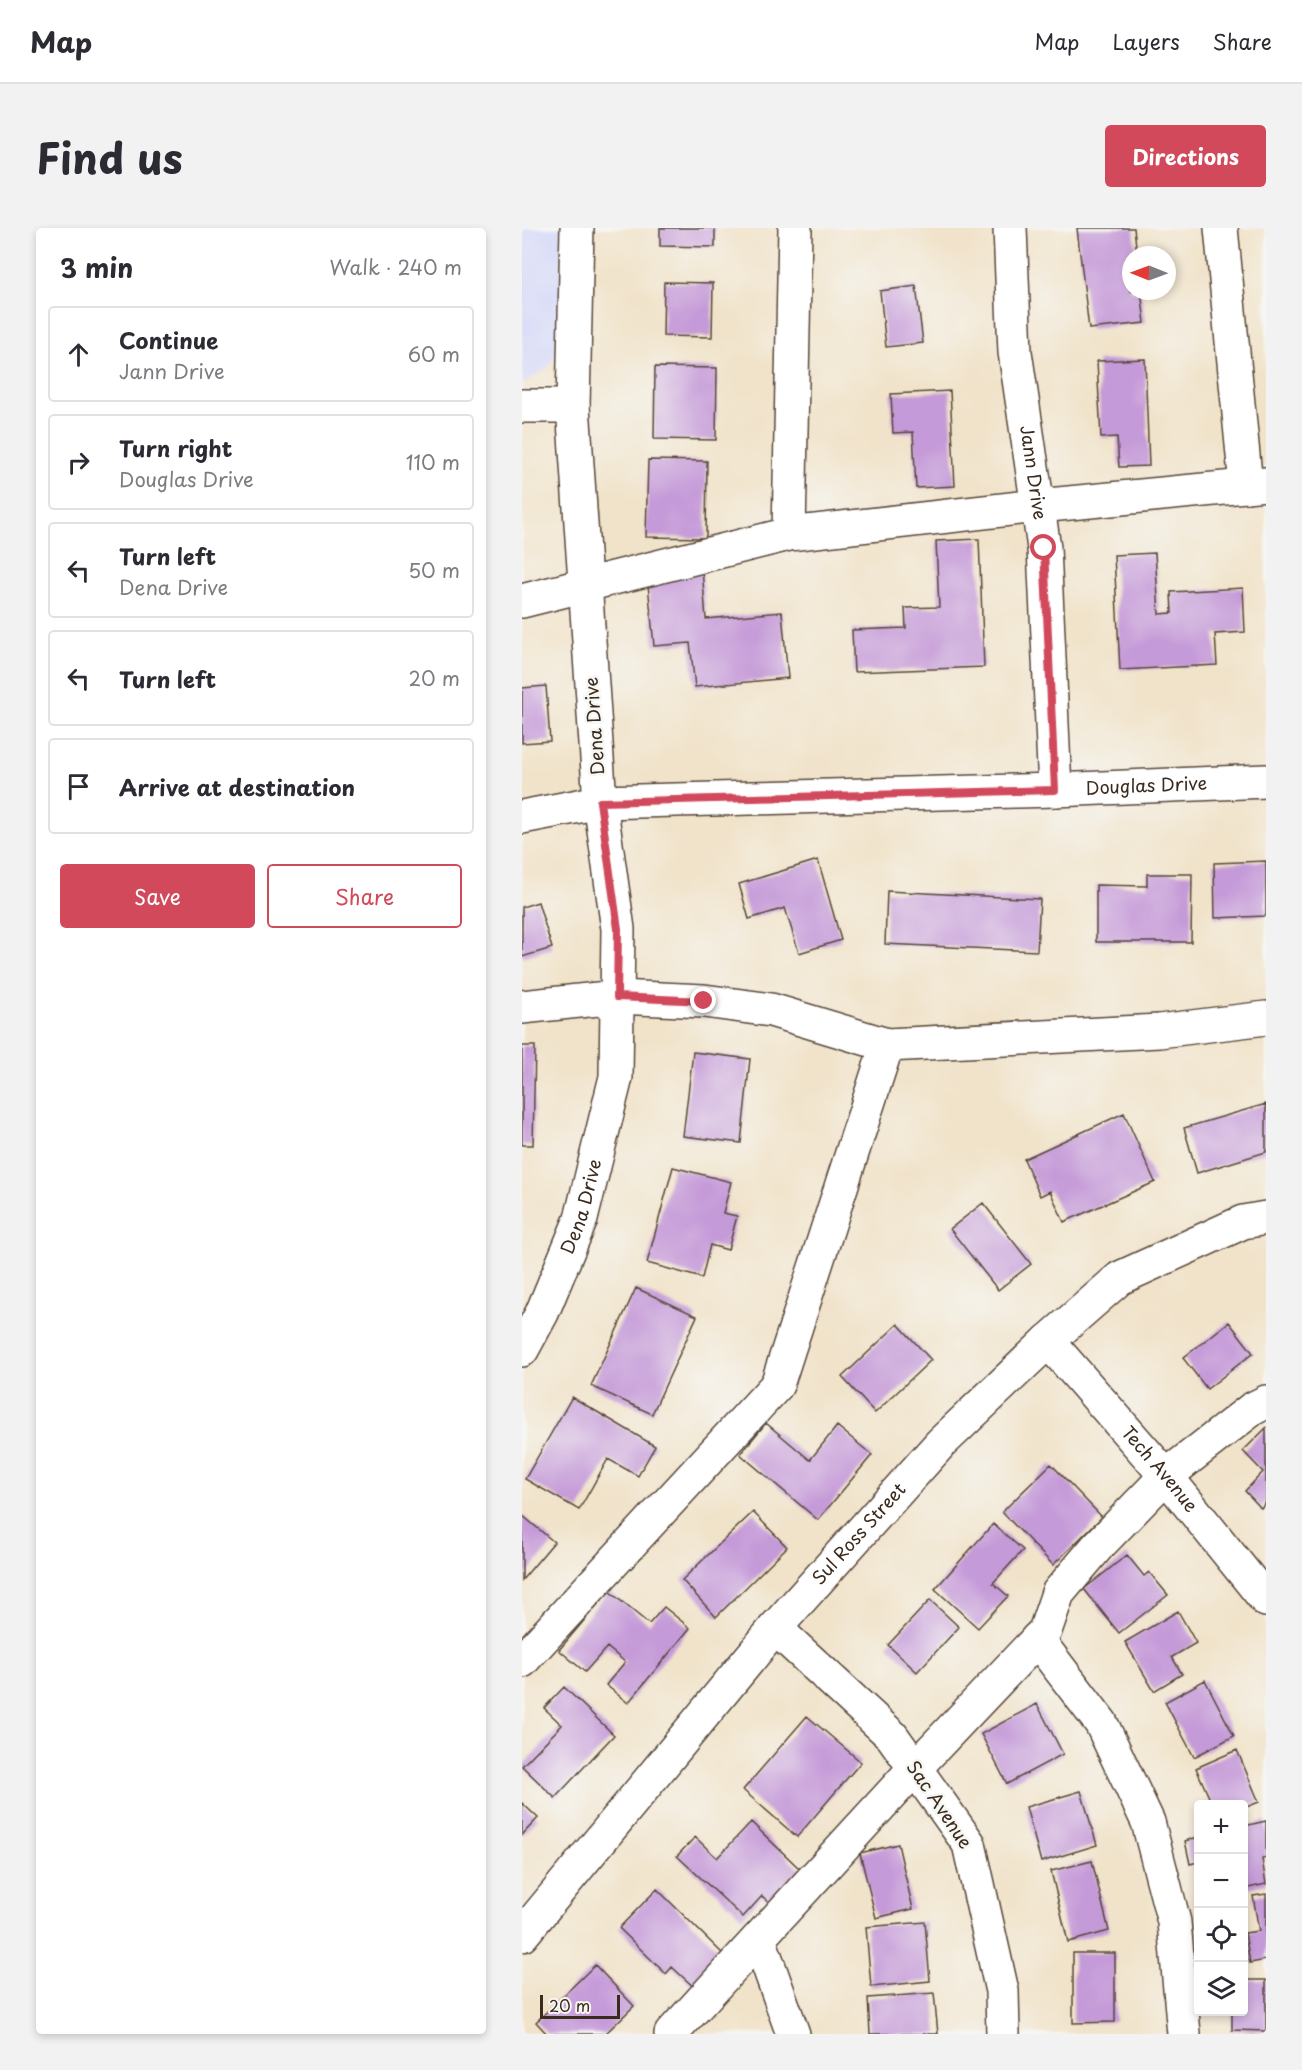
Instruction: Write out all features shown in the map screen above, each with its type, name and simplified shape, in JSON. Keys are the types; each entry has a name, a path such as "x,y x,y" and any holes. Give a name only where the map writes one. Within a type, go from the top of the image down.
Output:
{"street":[{"name":"Dena Drive","path":"522,1350 542,1313 581,1220 616,1077 618,929 600,802 573,406 578,228"},
{"path":"789,534 795,228"},
{"name":"Jann Drive","path":"1011,228 1015,352 1044,548 1055,790"},
{"path":"522,602 789,534 1038,506 1256,485 1221,228"},
{"path":"522,406 573,406"},
{"name":"Douglas Drive","path":"522,817 600,802 1055,790 1266,781"},
{"path":"522,1007 617,997 704,1001 771,1011 887,1045 1159,1030 1266,1018"},
{"path":"522,1661 777,1385 887,1045"},
{"name":"Sul Ross Street","path":"522,1935 775,1628 940,1444 1048,1341 1120,1278 1243,1222 1266,1218"},
{"name":"Tech Avenue","path":"1048,1341 1166,1476 1266,1600"},
{"path":"671,2034 915,1768 1045,1631 1058,1593 1097,1547 1166,1476 1252,1409 1266,1402"},
{"name":"Sac Avenue","path":"775,1628 892,1736 969,1844 1002,1991 1003,2034"},
{"path":"1037,1639 1101,1723 1148,1822 1174,1922 1184,2034"},
{"path":"759,1939 793,2034"}],"shaded area":[{"path":"522,228 562,228 561,337 554,358 545,370 522,384"}],"building":[{"path":"660,228 715,228 715,247 660,246"},
{"path":"1077,228 1134,228 1136,246 1122,246 1122,300 1142,300 1145,323 1089,329"},
{"path":"664,282 713,283 712,337 663,336"},
{"path":"916,286 923,343 886,347 880,291"},
{"path":"1145,359 1149,466 1119,467 1117,437 1101,438 1097,361"},
{"path":"655,367 717,368 716,440 654,439"},
{"path":"950,391 955,486 916,488 913,432 893,433 891,394"},
{"path":"648,460 707,461 706,538 646,537"},
{"path":"979,539 984,667 854,672 852,630 906,628 905,608 939,607 936,541"},
{"path":"1155,553 1159,614 1172,613 1171,592 1243,588 1245,632 1215,634 1217,665 1120,670 1114,555"},
{"path":"702,569 706,619 782,612 788,678 695,687 690,643 654,646 647,574"},
{"path":"546,686 550,741 522,743 522,688"},
{"path":"818,860 841,940 799,953 785,908 749,919 739,884"},
{"path":"1266,861 1266,916 1215,918 1214,863"},
{"path":"1147,874 1192,874 1191,942 1096,942 1096,885 1147,886"},
{"path":"887,891 1040,899 1037,951 885,944"},
{"path":"538,902 552,948 522,957 522,907"},
{"path":"522,1046 535,1046 533,1145 522,1145"},
{"path":"693,1052 750,1059 741,1143 683,1136"},
{"path":"1266,1104 1266,1152 1197,1173 1184,1128"},
{"path":"1124,1113 1155,1182 1064,1222 1050,1191 1040,1196 1024,1159"},
{"path":"673,1167 731,1182 723,1213 737,1216 728,1250 710,1245 702,1278 647,1263"},
{"path":"983,1203 1031,1264 998,1290 950,1229"},
{"path":"636,1288 697,1316 652,1414 591,1386"},
{"path":"1229,1322 1253,1353 1207,1389 1183,1358"},
{"path":"898,1324 931,1360 875,1413 842,1377"},
{"path":"572,1397 655,1446 638,1476 608,1459 579,1510 525,1479"},
{"path":"766,1423 810,1460 837,1426 872,1455 818,1520 740,1454"},
{"path":"1266,1428 1266,1502 1261,1508 1245,1491 1263,1472 1243,1451"},
{"path":"1051,1464 1102,1517 1053,1565 1002,1512"},
{"path":"753,1512 787,1547 716,1617 682,1580"},
{"path":"522,1515 554,1542 522,1580"},
{"path":"993,1524 1023,1550 993,1583 1008,1596 978,1628 935,1589"},
{"path":"1127,1555 1144,1576 1149,1572 1168,1595 1119,1633 1084,1589"},
{"path":"609,1591 649,1624 664,1607 690,1628 628,1703 606,1685 625,1662 607,1647 585,1672 559,1650"},
{"path":"930,1600 959,1627 917,1672 888,1645"},
{"path":"1178,1611 1196,1643 1172,1657 1182,1674 1154,1691 1125,1642"},
{"path":"1205,1680 1234,1736 1194,1757 1165,1702"},
{"path":"564,1687 614,1735 555,1798 522,1766 562,1725 544,1708"},
{"path":"1037,1704 1063,1754 1007,1784 981,1734"},
{"path":"807,1716 861,1762 797,1837 743,1790"},
{"path":"1237,1750 1259,1802 1248,1806 1248,1800 1210,1800 1196,1768"},
{"path":"1081,1791 1097,1845 1041,1862 1026,1807"},
{"path":"522,1803 538,1818 522,1835"},
{"path":"1266,1821 1266,1858 1262,1859 1266,1884 1248,1888 1248,1854 1248,1825"},
{"path":"751,1822 802,1871 771,1904 762,1896 743,1917 677,1856 695,1837 717,1858"},
{"path":"1194,1838 1194,1863 1190,1864 1185,1841"},
{"path":"898,1844 913,1909 876,1918 860,1853"},
{"path":"1092,1861 1109,1931 1068,1942 1051,1871"},
{"path":"657,1889 728,1959 697,1990 672,1967 666,1974 619,1928"},
{"path":"1266,1894 1266,1960 1250,1963 1248,1933 1259,1931 1253,1896"},
{"path":"925,1922 930,1981 871,1987 866,1927"},
{"path":"1073,1953 1115,1953 1115,2022 1073,2023"},
{"path":"595,1965 634,2006 605,2034 547,2034 536,2022"},
{"path":"1248,1980 1266,1980 1266,2031 1232,2030 1232,2016 1248,2016"},
{"path":"934,1993 938,2034 870,2034 868,1998"}],"route":[{"path":"704,1001 617,997 618,929 600,802 1055,790 1044,548"}]}
